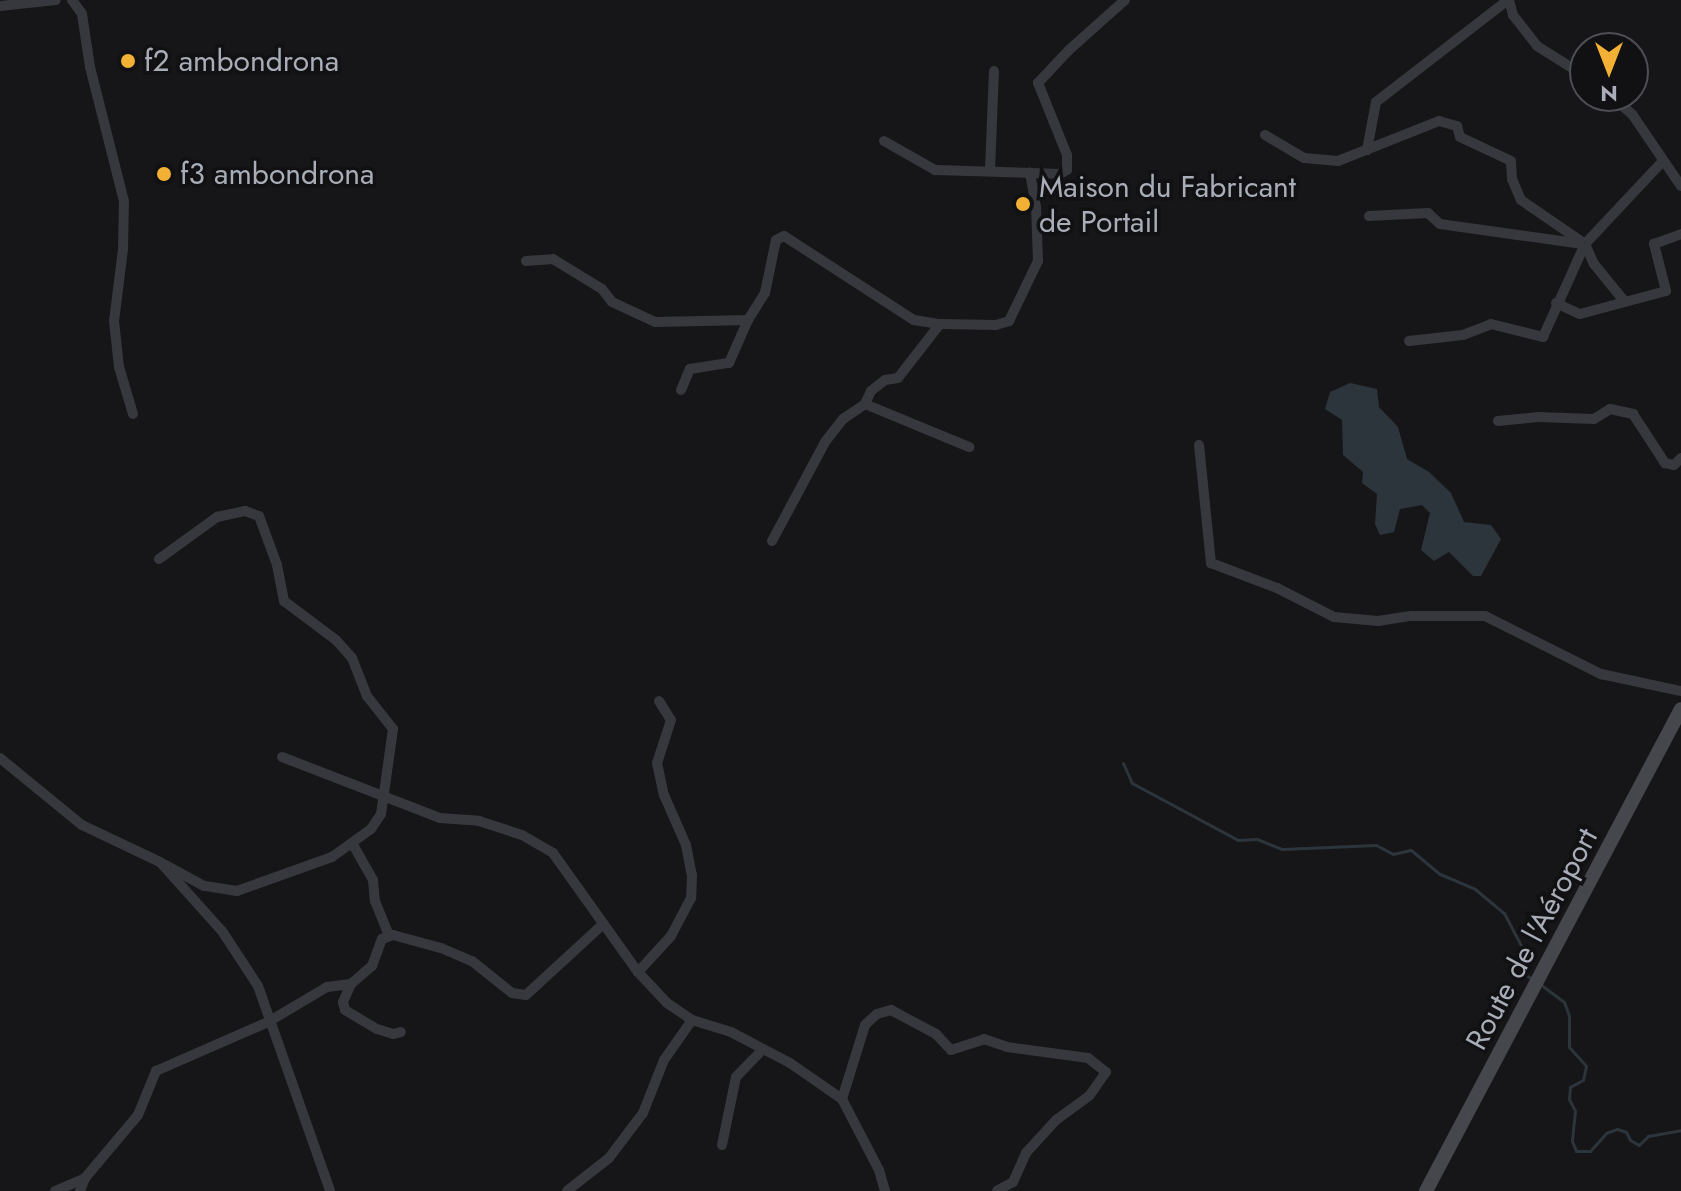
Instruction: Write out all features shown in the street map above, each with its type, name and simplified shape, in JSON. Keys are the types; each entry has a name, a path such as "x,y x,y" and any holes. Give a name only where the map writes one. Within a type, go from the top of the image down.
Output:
{"main road":[{"name":"Route de l'Aéroport","path":"1426,1191 1538,985 1681,709"}],"street":[{"path":"0,6 56,0"},
{"path":"72,0 82,14 90,67 124,201 123,249 114,321 119,367 133,414"},
{"path":"884,141 935,170 1060,174 1067,170 1067,155 1038,90 1041,76 1125,0"},
{"path":"1367,150 1376,102 1508,0 1513,15 1537,46 1569,66"},
{"path":"990,170 994,71"},
{"path":"1630,112 1681,186"},
{"path":"1265,135 1304,158 1338,161 1439,121 1457,126 1460,137 1511,161 1512,179 1521,200 1585,244 1594,264 1625,302"},
{"path":"1409,341 1463,335 1491,324 1543,337 1585,244 1663,161"},
{"path":"681,390 690,369 729,363 748,320 765,293 776,240 784,236 914,320 940,324 996,325 1009,321 1038,261 1036,207 1030,173"},
{"path":"1369,216 1428,213 1440,224 1585,244"},
{"path":"1556,303 1580,314 1666,291 1654,244 1681,234"},
{"path":"526,261 553,259 602,289 612,302 655,322 748,320"},
{"path":"772,541 825,442 843,419 865,404 871,391 885,380 898,378 940,324"},
{"path":"865,404 969,447"},
{"path":"1498,421 1538,417 1594,419 1610,409 1633,414 1665,463 1674,465 1681,458"},
{"path":"1199,445 1211,563 1277,588 1334,617 1378,621 1411,616 1485,616 1601,674 1681,691"},
{"path":"0,758 82,825 204,886 237,891 332,857 371,829 386,800 393,729 367,696 352,658 336,640 284,601 277,565 259,516 245,511 217,517 159,559"},
{"path":"638,972 671,936 691,898 692,875 686,845 664,795 657,763 671,720 659,701"},
{"path":"282,757 386,800 440,818 479,821 522,835 553,853 602,925 638,972 667,1003 692,1020 731,1032 790,1063 842,1099 879,1170 885,1191"},
{"path":"352,843 373,880 375,901 389,936"},
{"path":"160,862 195,899 246,964 258,986 268,1022 302,1105 313,1152 330,1191"},
{"path":"401,1032 393,1034 377,1029 345,1010 343,1002 351,984 372,966 382,939 389,936 462,956 512,993 526,995 602,925"},
{"path":"80,1191 85,1178 138,1115 156,1071 268,1022 327,987 351,984"},
{"path":"842,1099 865,1025 877,1014 891,1010 936,1034 951,1050 984,1039 1007,1047 1088,1058 1106,1072 1089,1096 1057,1119 1026,1153 1013,1182 997,1191"},
{"path":"567,1191 609,1158 643,1113 664,1060 692,1020"},
{"path":"722,1145 736,1077 762,1050"},
{"path":"55,1191 85,1178"}],"shaded area":[{"path":"1350,383 1377,389 1379,407 1398,427 1407,459 1429,472 1451,493 1464,522 1491,525 1501,539 1481,576 1473,576 1449,552 1434,561 1421,550 1430,513 1422,505 1400,509 1394,532 1380,535 1375,524 1377,494 1362,483 1363,472 1343,455 1342,420 1325,409 1330,392"}],"waterway":[{"path":"1123,763 1132,783 1238,840 1257,839 1282,849 1376,845 1393,854 1411,850 1440,874 1475,889 1504,913 1527,957 1526,975 1534,980"},
{"path":"1540,984 1564,1002 1569,1016 1569,1047 1586,1066 1583,1080 1570,1087 1569,1099 1575,1111 1572,1141 1576,1151 1590,1151 1606,1133 1617,1129 1626,1132 1630,1140 1639,1145 1648,1136 1681,1130"}],"place":[{"name":"f2 ambondrona","path":"128,61"},
{"name":"f3 ambondrona","path":"164,174"},
{"name":"Maison du Fabricant de Portail","path":"1023,204"}]}
